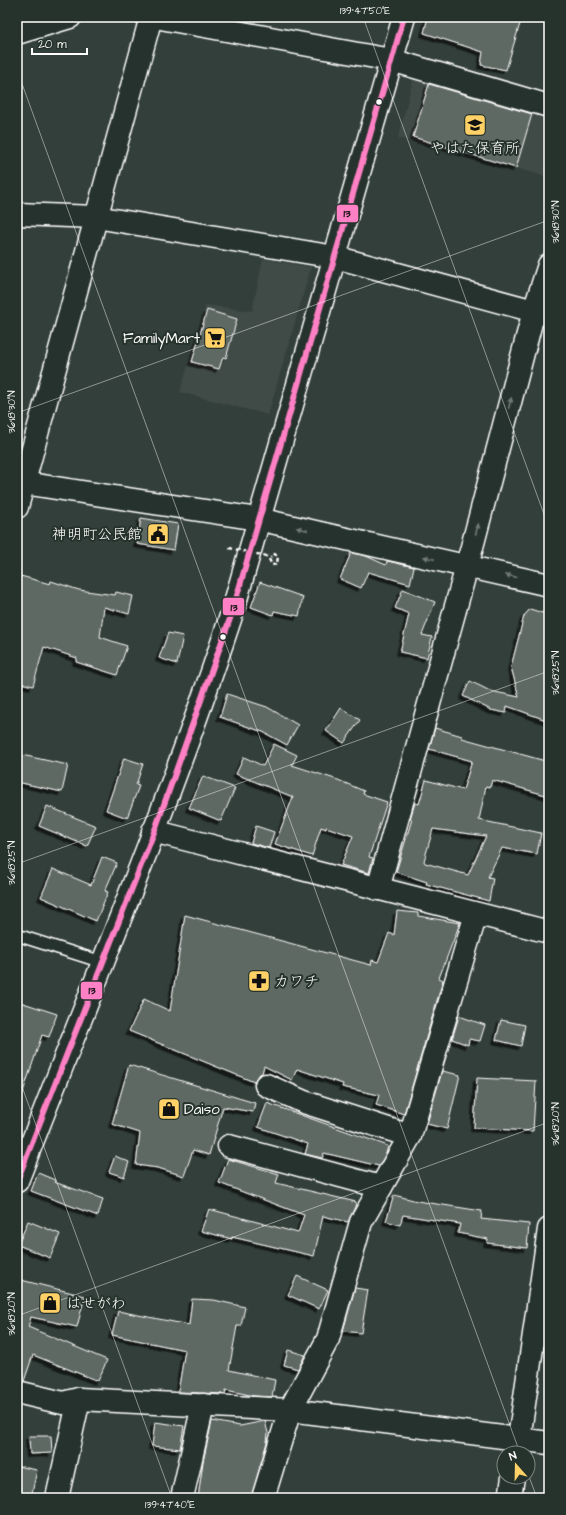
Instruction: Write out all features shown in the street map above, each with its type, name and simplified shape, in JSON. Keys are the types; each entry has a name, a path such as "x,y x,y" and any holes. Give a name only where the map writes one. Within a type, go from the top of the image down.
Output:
{"main road":[{"path":"17,33 70,17"},
{"path":"17,507 20,482 96,217 151,17"},
{"path":"155,17 392,60 549,106"},
{"path":"17,1181 153,831 213,669 232,612 404,17"},
{"path":"17,214 96,217 335,256 542,313"},
{"path":"378,889 467,566 542,313 549,265"},
{"path":"20,482 258,519 549,585"},
{"path":"153,831 549,932"},
{"path":"263,1498 290,1410 328,1339 361,1222 410,1136 476,914"},
{"path":"266,1085 304,1102 410,1136"},
{"path":"228,1146 381,1187"},
{"path":"518,1445 549,1229"},
{"path":"17,1392 63,1403 79,1399 290,1410 512,1445"},
{"path":"57,1498 79,1399"},
{"path":"182,1498 203,1405"},
{"path":"528,1445 549,1443"},
{"path":"510,1498 512,1485"}],"lane":[{"path":"17,935 102,962"}],"path":[{"path":"229,548 271,558 275,554 278,556 277,564 270,564 271,554"}],"shaded area":[{"name":"やはた保育所","path":"415,73 549,113 549,177 398,138"},
{"path":"263,259 311,267 268,415 180,392 206,305 252,311"}],"building":[{"path":"428,17 522,17 506,70 481,65 483,52 424,33"},
{"name":"やはた保育所","path":"429,84 532,114 516,168 413,137"},
{"name":"FamilyMart","path":"207,310 237,319 226,358 223,357 219,369 192,362"},
{"name":"神明町公民館","path":"141,518 178,524 174,550 137,544"},
{"path":"351,553 366,556 386,565 387,561 414,567 410,584 368,572 361,588 340,579"},
{"path":"17,575 50,584 51,581 79,590 115,595 116,592 133,596 129,614 104,607 100,637 127,646 117,675 76,662 77,658 44,647 33,686 17,682"},
{"path":"260,582 303,597 299,616 274,611 273,615 251,607"},
{"path":"403,589 435,602 422,635 432,637 427,658 400,652 409,614 395,608"},
{"path":"530,609 549,615 549,691 547,702 549,703 549,721 507,706 506,713 491,710 463,696 470,681 490,691 519,697 511,667 524,616"},
{"path":"168,633 183,636 177,664 159,658"},
{"path":"227,694 267,707 298,725 287,745 263,732 220,717"},
{"path":"341,708 360,720 344,743 326,731"},
{"path":"435,728 462,736 462,738 549,762 549,796 492,780 490,787 486,786 479,820 541,833 537,854 502,848 488,877 493,878 489,901 426,884 427,882 396,872 412,819 410,819 415,803 419,804 426,780 463,790 472,761 429,749","holes":["433,829 486,836 468,875 425,863 424,861"]},
{"path":"274,744 297,755 292,765 338,780 364,791 363,794 387,802 369,857 373,858 369,873 341,865 353,836 326,827 326,829 321,827 312,856 275,844 293,797 236,774 244,757 263,766"},
{"path":"17,754 68,765 62,792 17,782"},
{"path":"124,758 143,764 136,785 139,786 127,818 106,810"},
{"path":"203,776 235,788 221,821 189,808"},
{"path":"47,806 96,826 87,846 39,826"},
{"path":"256,826 274,832 269,848 251,843"},
{"path":"102,857 117,863 105,891 108,892 96,921 41,897 53,869 91,885"},
{"path":"397,911 418,913 418,916 460,923 439,978 443,980 404,1114 376,1105 379,1095 342,1087 343,1084 297,1069 292,1080 264,1066 262,1073 258,1075 254,1082 129,1031 144,999 170,1011 185,915 371,965 372,960 378,962 389,933 394,935"},
{"path":"17,1001 57,1014 49,1037 42,1035 20,1101 17,1101"},
{"path":"459,1016 485,1025 480,1041 469,1039 468,1045 452,1039"},
{"path":"501,1020 525,1025 521,1046 496,1040"},
{"name":"Daiso","path":"129,1065 255,1103 253,1112 223,1107 209,1155 193,1150 184,1176 158,1168 136,1165 140,1133 112,1124"},
{"path":"442,1071 460,1075 447,1129 427,1124"},
{"path":"477,1078 536,1081 533,1131 474,1128"},
{"path":"267,1103 388,1146 386,1154 379,1166 324,1153 322,1158 305,1154 308,1144 258,1127"},
{"path":"115,1156 129,1162 124,1177 109,1172"},
{"path":"228,1159 279,1174 276,1183 356,1202 355,1207 348,1222 323,1216 314,1256 201,1231 209,1209 298,1233 304,1215 219,1183"},
{"path":"38,1173 55,1180 54,1182 103,1199 98,1216 31,1191"},
{"path":"394,1195 417,1201 482,1211 481,1219 529,1224 527,1248 487,1243 488,1239 458,1233 460,1224 403,1215 400,1225 386,1221"},
{"path":"28,1221 60,1234 50,1258 18,1245"},
{"path":"297,1276 328,1290 319,1309 288,1295"},
{"path":"17,1279 85,1296 77,1327 31,1317 28,1327 107,1360 98,1381 33,1355 24,1381 17,1380"},
{"path":"355,1288 368,1290 361,1333 343,1331"},
{"path":"192,1299 214,1300 245,1307 241,1326 237,1326 229,1370 275,1380 272,1397 254,1396 226,1390 225,1394 178,1392 185,1350 112,1335 118,1311 189,1325"},
{"path":"288,1350 305,1355 298,1369 284,1365"},
{"path":"212,1421 240,1426 265,1421 268,1433 267,1442 251,1498 198,1498 203,1462"},
{"path":"155,1422 184,1426 180,1449 152,1446"},
{"path":"29,1436 51,1436 52,1453 30,1454"},
{"path":"17,1466 37,1470 31,1498 17,1498"}],"transit line":[{"name":"13","path":"17,1181 156,827 232,613 404,17"}],"place":[{"name":"やはた保育所","path":"475,125"},
{"name":"FamilyMart","path":"215,338"},
{"name":"神明町公民館","path":"158,534"},
{"name":"カワチ","path":"259,981"},
{"name":"Daiso","path":"169,1109"},
{"name":"はせがわ","path":"50,1303"}]}
